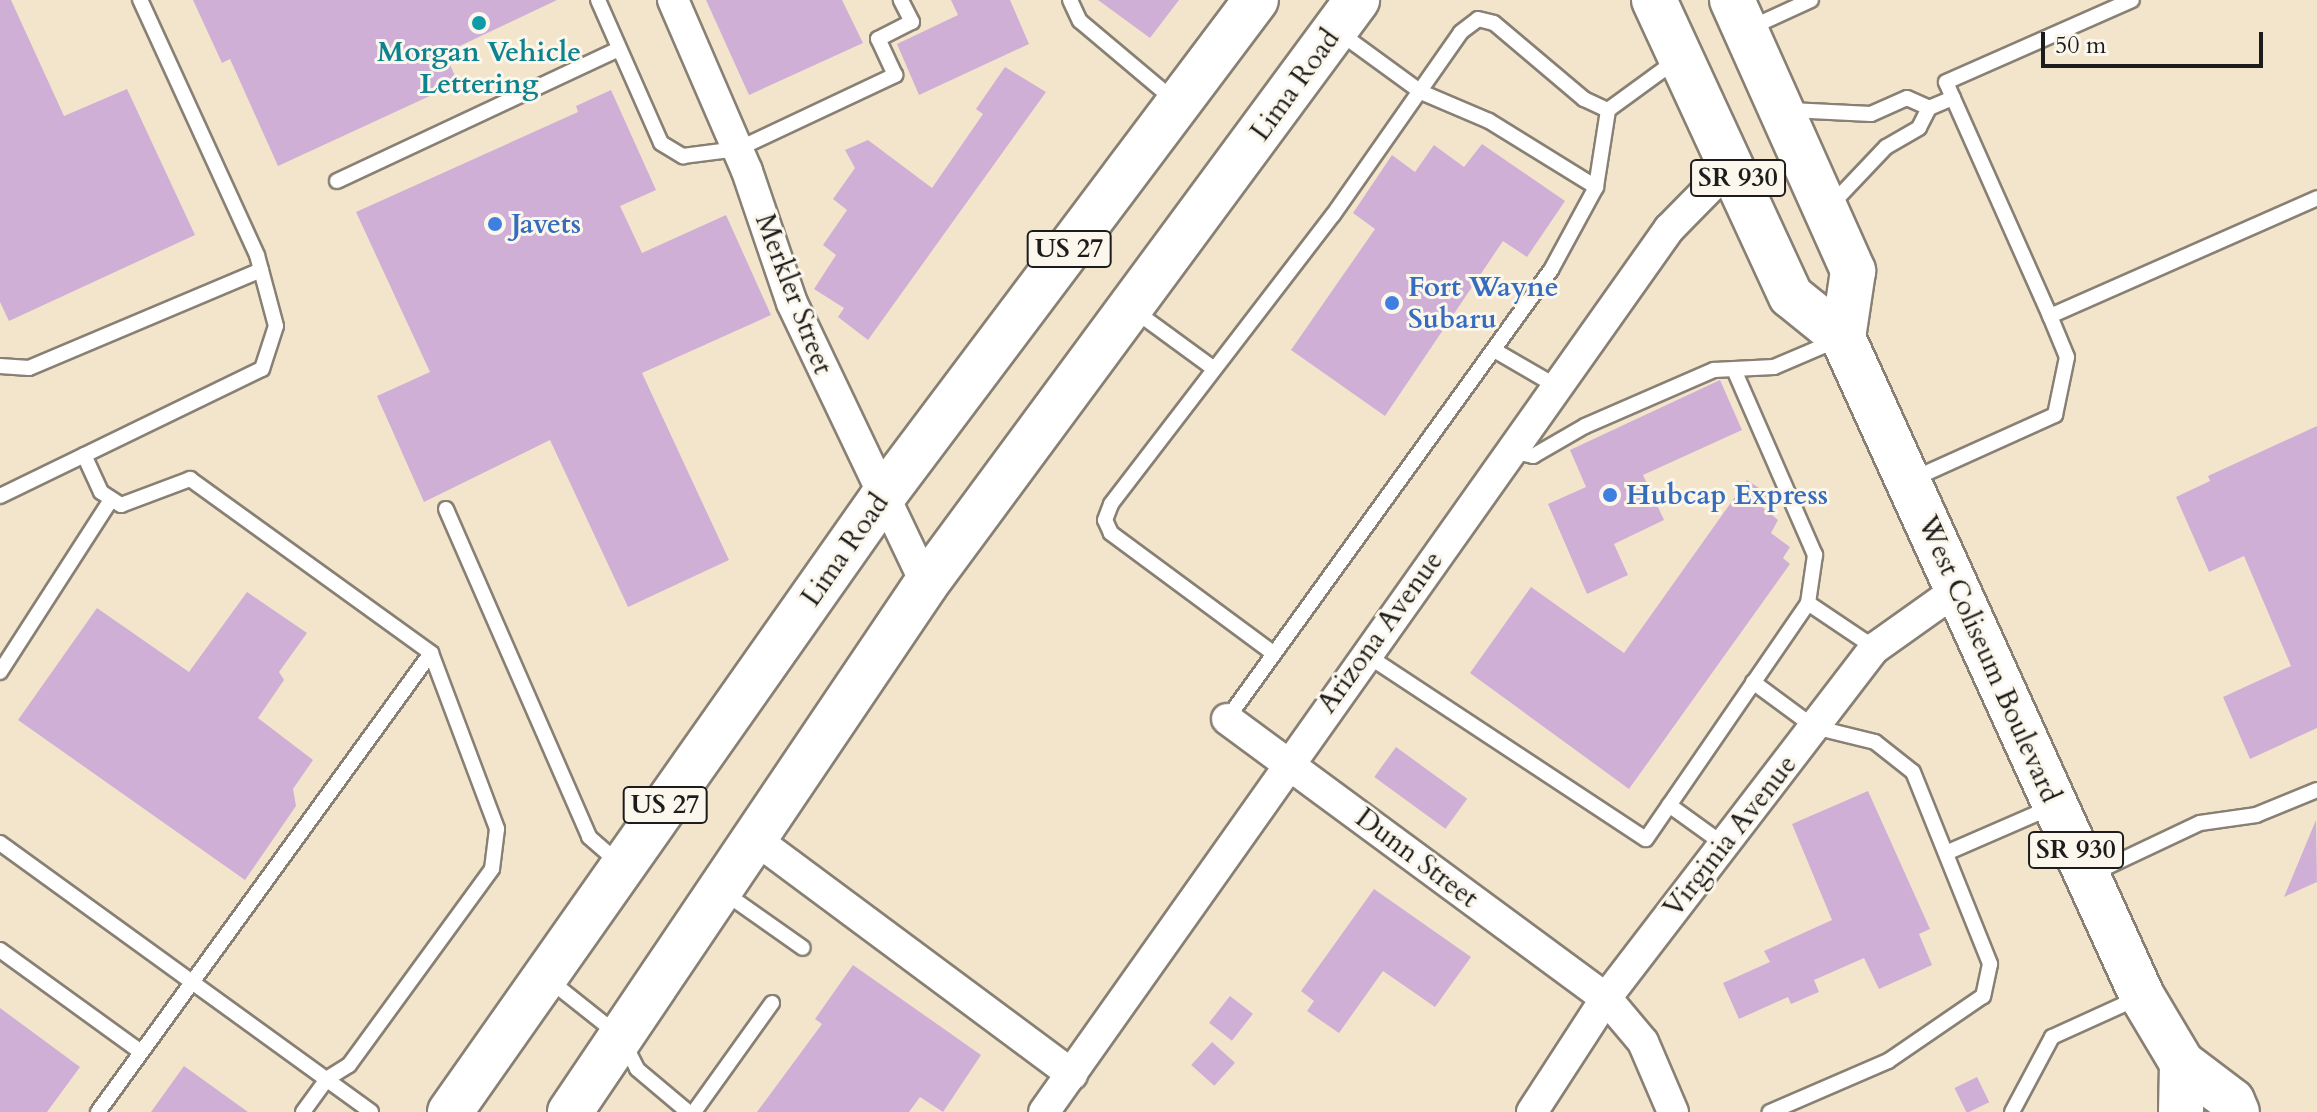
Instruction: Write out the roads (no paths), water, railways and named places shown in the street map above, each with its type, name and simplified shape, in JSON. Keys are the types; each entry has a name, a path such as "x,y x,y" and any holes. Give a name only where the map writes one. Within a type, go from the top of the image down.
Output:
{"highway":[{"name":"Lima Road","path":"450,1112 881,499 1256,0"},
{"name":"West Coliseum Boulevard","path":"1654,0 1791,296 1843,338 2142,996 2182,1063 2232,1101 2237,1112"},
{"name":"Lima Road","path":"570,1112 926,584 1132,309 1346,15"},
{"name":"SR 930","path":"1739,15 1853,271 1843,338"},
{"path":"2181,1112 2182,1063"}],"street":[{"name":"Merkler Street","path":"673,0 738,149 792,303 881,499 926,584"},
{"name":"Arizona Avenue","path":"1044,1112 1182,923 1287,762 1669,229 1732,165"},
{"name":"Virginia Avenue","path":"1532,1112 1606,998 1875,648 1958,589"},
{"name":"Dunn Street","path":"1227,719 1606,998 1643,1042 1673,1112"},
{"path":"755,839 1072,1074"}],"lane":[{"path":"0,496 262,369 276,326 261,270 140,0"},
{"path":"598,0 661,143 683,156 738,149 895,75 878,39 912,22 901,0"},
{"path":"1070,0 1080,21 1178,103"},
{"path":"1739,15 1811,0"},
{"path":"1908,481 2055,415 2067,357 1946,82 2132,0"},
{"path":"1346,15 1421,92 1489,121 1596,187"},
{"path":"1273,653 1111,533 1105,520 1163,431 1421,92 1461,32 1478,19 1494,23 1584,99 1608,110"},
{"path":"337,181 619,49"},
{"path":"1227,719 1551,270 1596,187 1608,110 1681,57"},
{"path":"1780,110 1871,114 1907,98 1929,108"},
{"path":"1826,210 1886,147 1919,128 1929,108 1953,98"},
{"path":"2050,316 2317,198"},
{"path":"0,366 29,368 261,270"},
{"path":"1132,309 1213,368"},
{"path":"1509,451 1533,456 1599,419 1714,370 1774,367 1843,338"},
{"path":"1494,350 1556,386"},
{"path":"1365,653 1646,839 1808,603 1815,555 1734,370"},
{"path":"84,455 101,492 121,505 190,479 431,653 497,829 494,861 349,1065 327,1079 303,1112"},
{"path":"0,672 111,500"},
{"path":"446,509 589,837 623,865"},
{"path":"1808,603 1875,648"},
{"path":"98,1112 431,653"},
{"path":"1753,682 1814,727 1875,742 1913,772 1990,964 1983,996 1888,1061 1770,1112"},
{"path":"2088,875 2200,823 2256,815 2317,790"},
{"path":"1669,805 1723,844"},
{"path":"1946,853 2056,806"},
{"path":"0,843 371,1112"},
{"path":"721,890 803,948"},
{"path":"0,950 141,1052"},
{"path":"545,977 621,1037 637,1069 688,1112"},
{"path":"2012,1112 2052,1037 2142,996"},
{"path":"694,1112 772,1003"}],"place":[{"name":"Morgan Vehicle Lettering","path":"479,23"},
{"name":"Javets","path":"495,224"},
{"name":"Fort Wayne Subaru","path":"1392,303"},
{"name":"Hubcap Express","path":"1610,495"}]}
